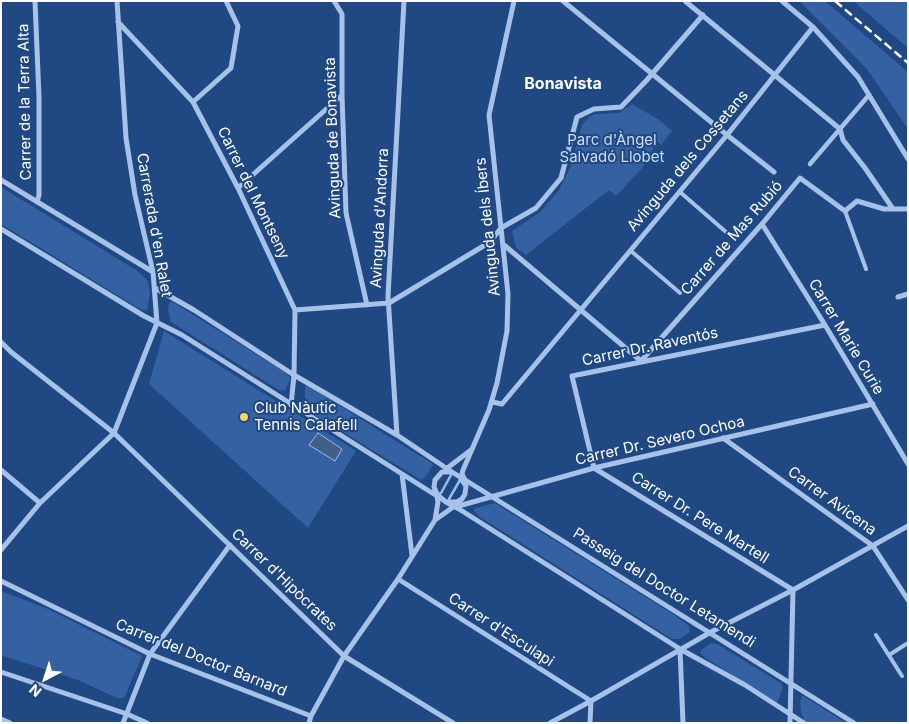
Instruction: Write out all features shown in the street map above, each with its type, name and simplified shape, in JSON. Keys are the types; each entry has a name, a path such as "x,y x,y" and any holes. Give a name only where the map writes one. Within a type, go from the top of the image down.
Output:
{"street":[{"name":"Carrer de la Terra Alta","path":"35,1 39,97 39,195 37,202"},
{"name":"Carrerada d'en Ralet","path":"1,550 40,503 114,433 157,323 153,272 135,195 126,138 117,1"},
{"path":"193,102 231,68 238,26 226,1"},
{"name":"Avinguda de Bonavista","path":"334,1 342,14 342,94 346,213 367,305"},
{"name":"Avinguda d'Andorra","path":"397,435 389,303 404,1"},
{"name":"Avinguda dels Íbers","path":"462,499 466,486 462,478 463,470 492,402 504,356 507,331 508,294 504,246 489,115 514,1"},
{"path":"563,1 774,172"},
{"path":"685,1 840,129 843,140 893,209"},
{"path":"782,1 813,27 858,77 908,159"},
{"path":"295,310 389,303 490,242 501,228 536,208 561,178 578,117 594,109 621,107 653,73 702,15"},
{"name":"Carrer del Montseny","path":"118,22 193,102 238,188 295,310 294,374 290,405"},
{"name":"Avinguda dels Cossetans","path":"492,402 502,404 680,192 813,27"},
{"path":"238,188 342,94"},
{"path":"810,164 869,95"},
{"name":"Carrer de Mas Rubió","path":"641,361 800,178 845,211"},
{"path":"1,180 153,272"},
{"path":"845,211 857,201 884,209 908,209"},
{"name":"Carrer Marie Curie","path":"762,224 908,464"},
{"path":"1,228 144,316 182,335 290,405 804,723"},
{"path":"504,246 641,361"},
{"path":"155,288 397,435 445,470 462,478"},
{"path":"898,297 908,294"},
{"name":"Carrer Dr. Raventós","path":"594,468 572,376 825,325"},
{"name":"Carrer d'Hipòcrates","path":"1,342 11,352 114,433 344,656 454,723"},
{"name":"Carrer Dr. Severo Ochoa","path":"454,507 594,468 873,404"},
{"name":"Carrer Avicena","path":"724,438 873,546 908,600"},
{"name":"Avinguda dels Íbers","path":"445,470 473,448"},
{"name":"Carrer Dr. Pere Martell","path":"594,468 793,590"},
{"path":"1,470 40,503"},
{"path":"435,520 438,495 435,480 445,470"},
{"path":"402,474 412,556"},
{"name":"Passeig del Doctor Letamendi","path":"462,478 790,681 854,723"},
{"path":"446,502 457,502 462,499"},
{"path":"309,723 344,656 398,579 435,520 462,499"},
{"path":"550,723 591,702 680,648 793,590 908,526"},
{"path":"123,723 150,654 230,545"},
{"name":"Carrer d'Esculapi","path":"398,579 591,702"},
{"name":"Carrer del Doctor Barnard","path":"1,581 150,654 311,716"},
{"path":"790,723 793,590"},
{"path":"680,648 683,723"},
{"path":"1,672 127,714 147,723"},
{"path":"590,723 591,702"},
{"path":"1,719 10,723"}],"lane":[{"path":"680,192 726,232"},
{"path":"845,211 866,269"},
{"path":"631,251 680,294"},
{"path":"876,635 902,676"},
{"path":"888,655 908,643"}],"green space":[{"path":"799,1 825,1 908,72 908,129 867,69"},
{"path":"853,1 908,1 908,48"},
{"name":"Parc d'Àngel Salvadó Llobet","path":"632,104 658,119 672,131 661,145 657,141 643,167 616,196 609,190 526,255 516,248 512,231 540,212 559,190 570,168 582,125 589,117 595,114 619,113"},
{"path":"1,187 136,270 148,283 150,293 147,310 140,309 1,224"},
{"path":"171,301 283,371 290,379 285,391 279,390 171,322 168,310"},
{"name":"Club Nàutic Tennis Calafell","path":"164,331 356,451 308,528 149,384"},
{"path":"307,385 431,462 433,465 426,476 421,480 305,409 305,387"},
{"path":"495,503 676,616 689,626 690,632 679,639 672,639 480,517 474,511 475,508"},
{"path":"1,591 48,609 142,656 124,698 117,698 78,680 1,655"},
{"path":"711,643 717,644 782,684 778,701 775,702 770,699 700,653 701,650"},
{"path":"802,696 846,723 807,723 801,712 800,702"}],"shaded area":[{"path":"318,433 342,449 335,461 309,445"}],"waterway":[{"path":"441,493 451,475"},
{"path":"449,499 460,480"}],"railway":[{"path":"835,1 908,63"}],"place":[{"name":"Club Nàutic Tennis Calafell","path":"244,417"}],"district":[{"name":"Bonavista","path":"563,84"}]}
